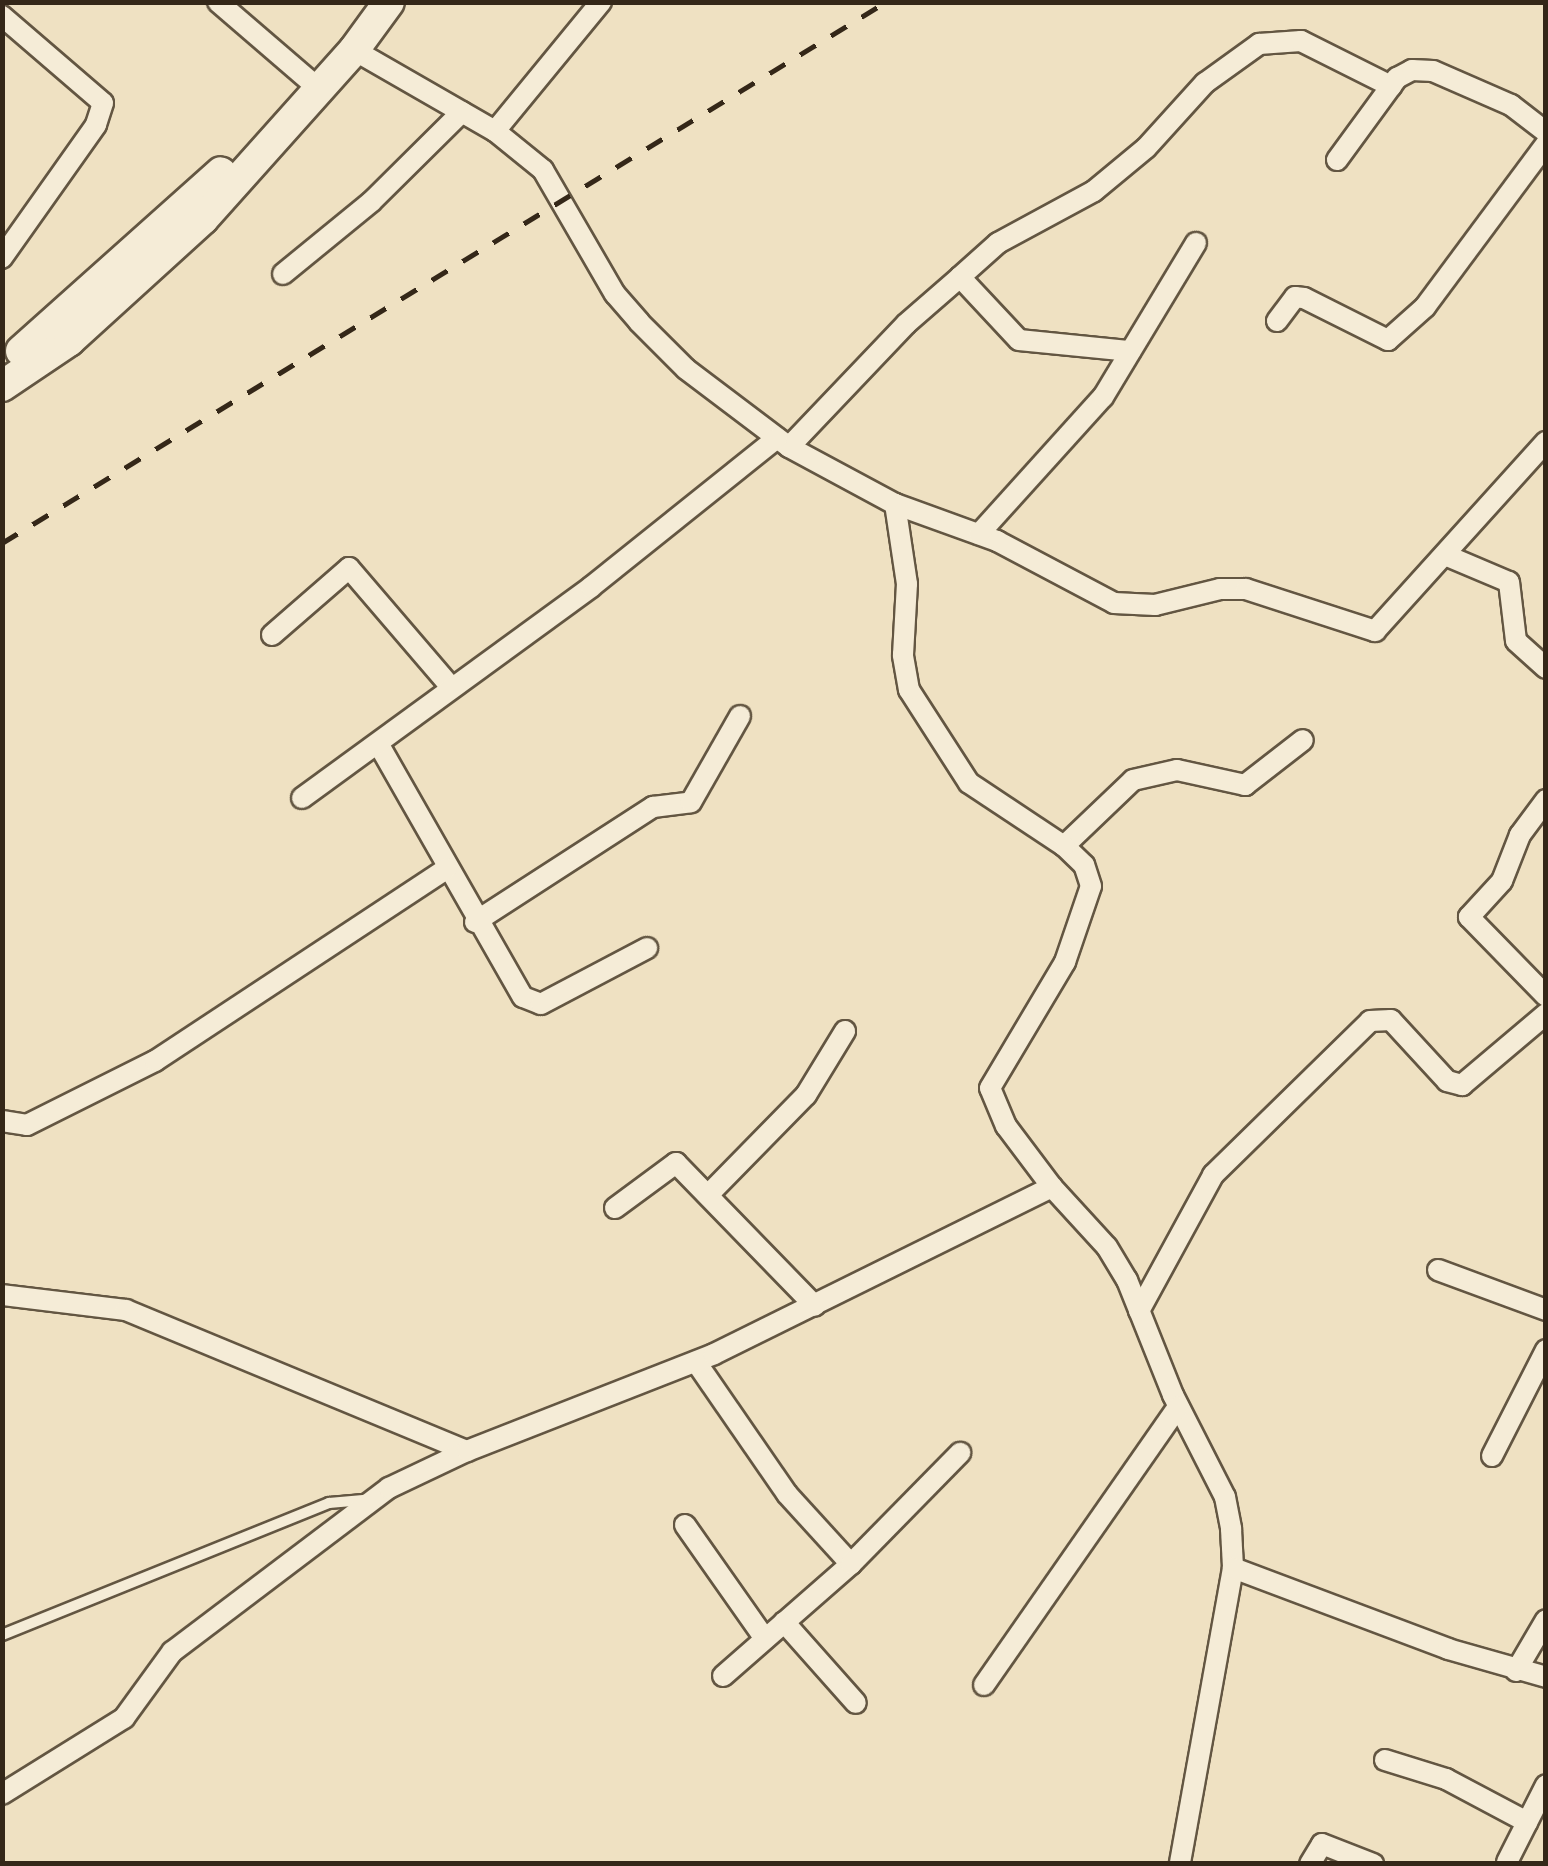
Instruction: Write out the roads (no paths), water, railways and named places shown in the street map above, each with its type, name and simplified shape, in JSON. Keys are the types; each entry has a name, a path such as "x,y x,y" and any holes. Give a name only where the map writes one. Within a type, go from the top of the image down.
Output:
{"main road":[{"path":"5,364 126,292 241,178 354,50 389,2"},
{"path":"5,364 229,164 270,142"},
{"path":"2,409 66,368 171,275 256,187 270,142"}],"street":[{"path":"218,2 318,88"},
{"path":"495,131 601,2"},
{"path":"2,16 103,103 96,125 2,258"},
{"path":"302,798 379,746 783,442 906,324 998,243 1094,191 1146,148 1205,84 1259,44 1301,41 1391,86"},
{"path":"354,50 495,131 542,170 614,294 638,322 686,369 783,442 895,504 979,534 1114,603 1155,605 1220,589 1246,590 1369,632 1380,628 1546,442"},
{"path":"1277,322 1295,297 1304,298 1388,340 1425,308 1545,134 1511,105 1433,71 1404,72 1337,160"},
{"path":"283,274 371,202 462,112"},
{"path":"979,534 1093,410 1196,243"},
{"path":"960,277 1020,340 1130,352"},
{"path":"895,504 907,584 903,655 909,690 969,783 1064,846 1084,865 1090,904 1066,962 990,1088 1006,1126 1052,1188 1108,1247 1178,1406 1225,1497 1233,1568 1180,1864"},
{"path":"1445,555 1509,582 1516,641 1546,668"},
{"path":"272,635 349,568 452,688"},
{"path":"475,922 653,807 690,802 740,716"},
{"path":"1064,846 1104,804 1145,775 1177,770 1245,785 1303,740"},
{"path":"379,746 508,978 532,1003 647,948"},
{"path":"1546,800 1520,834 1502,881 1469,914 1546,996"},
{"path":"2,1121 28,1125 155,1061 446,869"},
{"path":"1139,1311 1213,1175 1370,1021 1391,1020 1447,1080 1462,1085 1546,1014"},
{"path":"708,1195 806,1095 845,1032"},
{"path":"615,1208 672,1163 815,1306"},
{"path":"2,1794 124,1718 172,1652 372,1500 467,1451 696,1362 1052,1188"},
{"path":"1438,1270 1546,1310"},
{"path":"2,1295 126,1310 467,1451"},
{"path":"1492,1456 1546,1350"},
{"path":"696,1362 787,1494 851,1564"},
{"path":"984,1685 1178,1406"},
{"path":"722,1676 851,1564 960,1453"},
{"path":"685,1525 765,1639"},
{"path":"1233,1568 1516,1670 1546,1677"},
{"path":"1516,1670 1546,1620"},
{"path":"784,1622 856,1703"},
{"path":"1385,1760 1446,1779 1527,1822"},
{"path":"1508,1862 1546,1785"},
{"path":"1310,1864 1322,1844 1372,1864"}],"lane":[{"path":"2,1635 330,1504 372,1500"}],"railway":[{"path":"2,543 886,2"}]}
